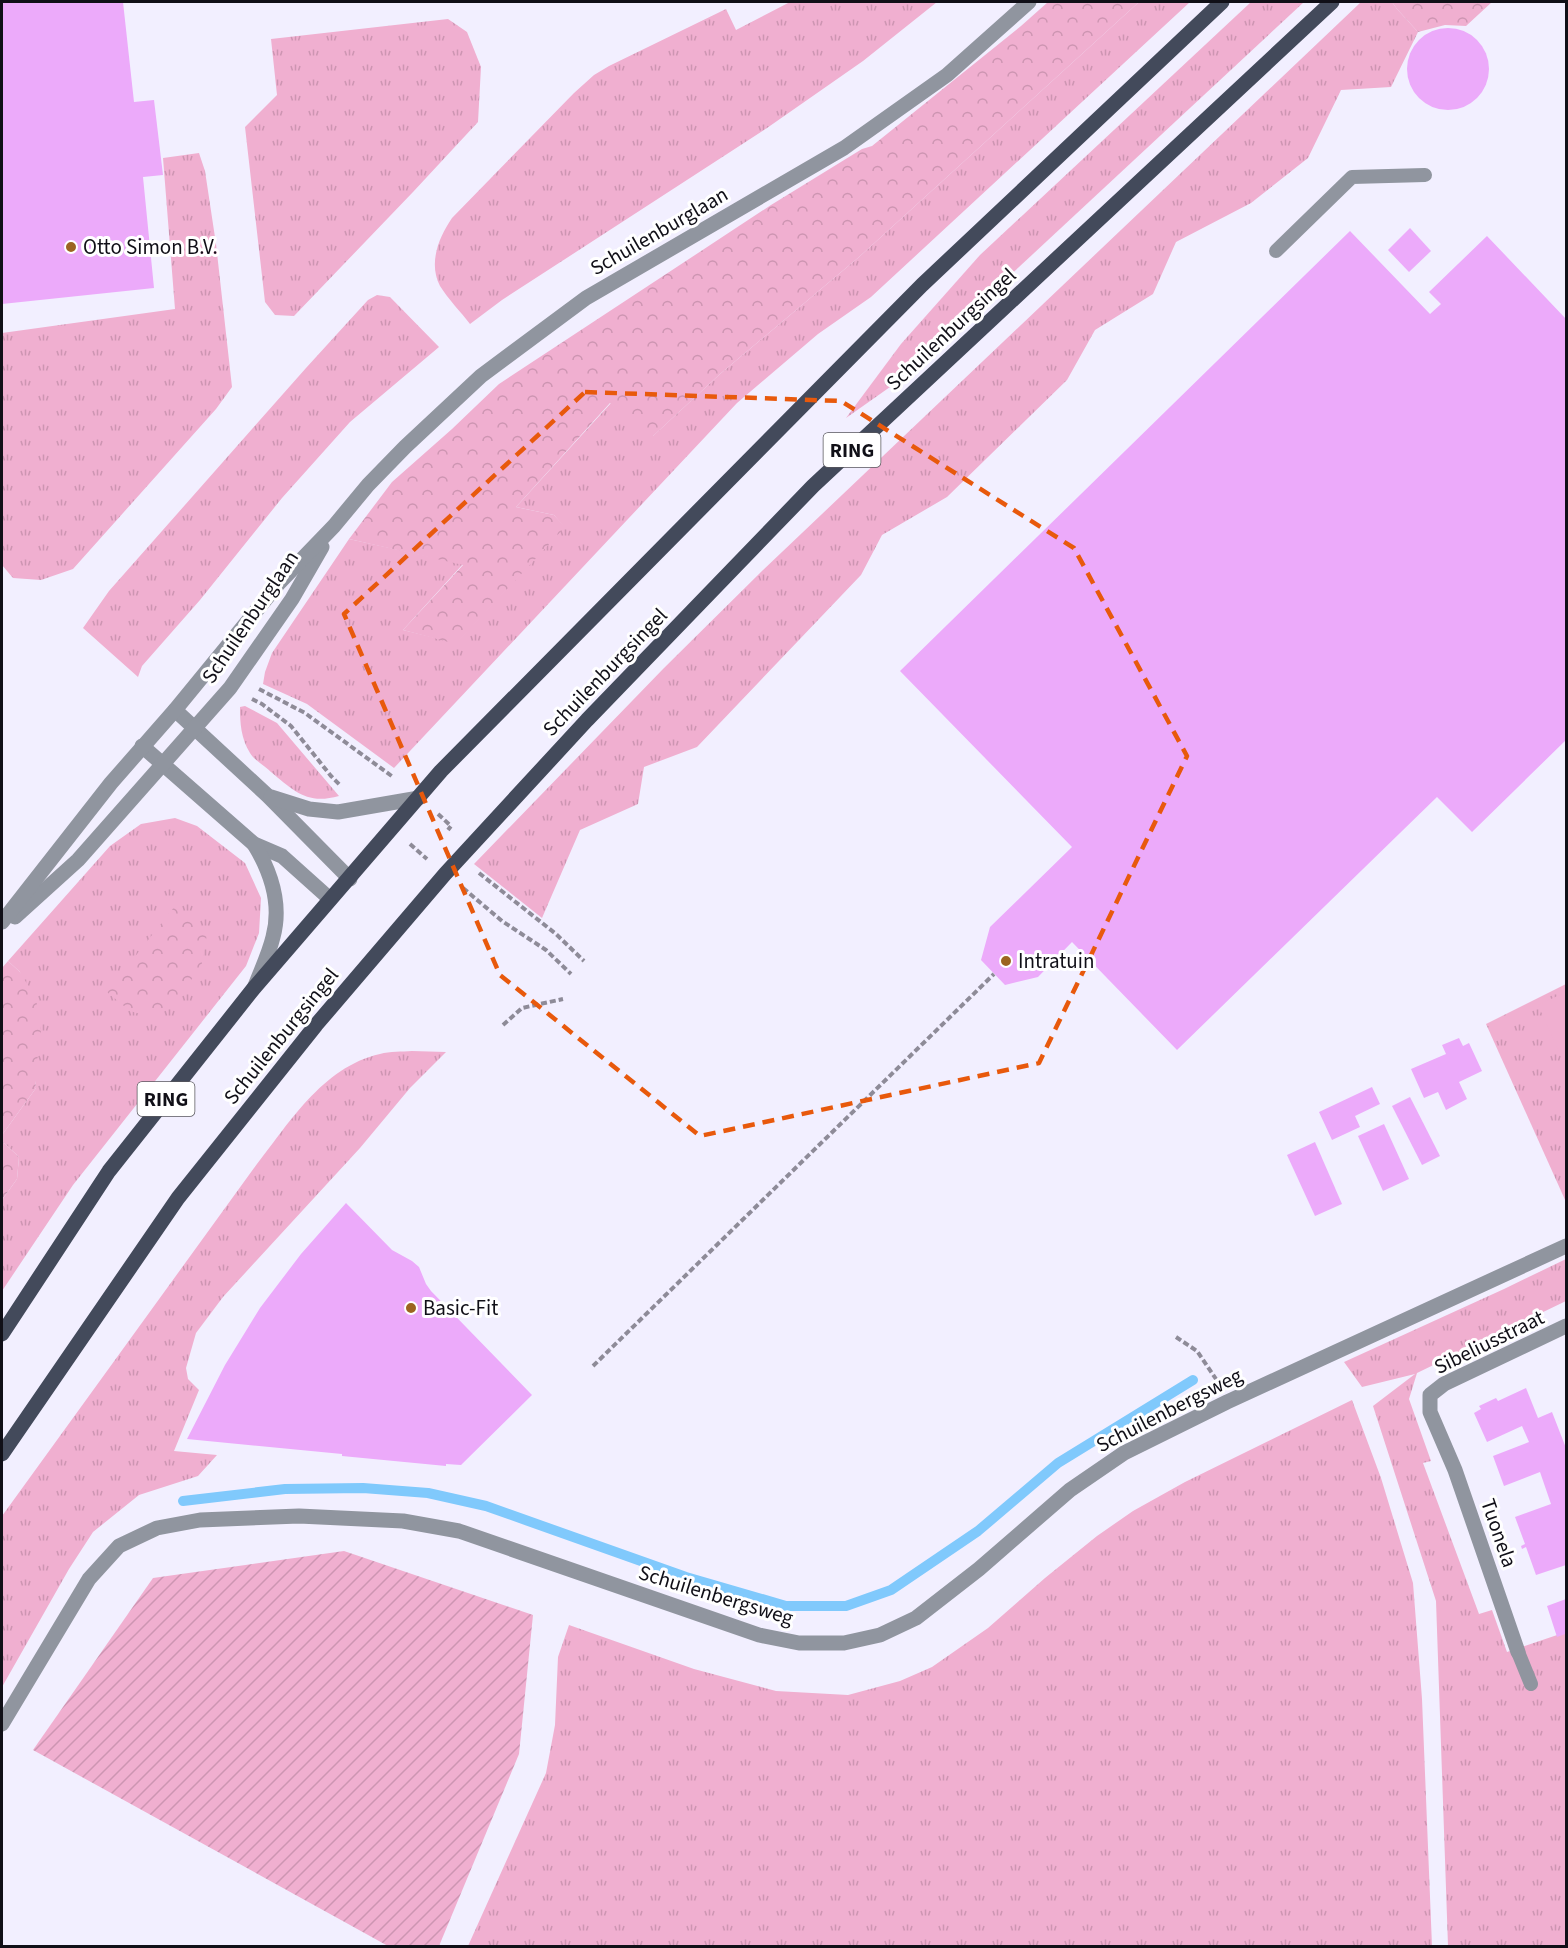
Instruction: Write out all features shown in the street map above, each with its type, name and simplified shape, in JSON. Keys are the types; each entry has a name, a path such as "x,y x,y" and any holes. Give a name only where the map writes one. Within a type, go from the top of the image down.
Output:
{"main road":[{"name":"RING","path":"2,1334 109,1171 254,988 441,771 922,285 1222,2"},
{"name":"Schuilenburgsingel","path":"2,1454 178,1198 323,1017 474,841 587,720 813,486 1332,2"}],"street":[{"name":"Schuilenburglaan","path":"2,922 142,746 175,710 279,583 405,447 481,376 586,298 844,148 947,75 1029,2"},
{"name":"Schuilenburglaan","path":"2,929 78,860 237,678 292,599 334,526"},
{"path":"175,710 268,796 350,879"},
{"path":"142,746 254,844 282,856 330,899"},
{"path":"268,796 309,809 338,812 419,798"},
{"path":"254,844 267,866 275,897 276,913 273,937 254,988"},
{"name":"Schuilenbergsweg","path":"2,1724 89,1579 119,1546 158,1528 200,1520 299,1516 403,1521 459,1531 759,1635 799,1643 844,1643 880,1635 916,1618 979,1569 1070,1490 1124,1453 1227,1402 1566,1246"},
{"name":"Sibeliusstraat","path":"1430,1395 1444,1384 1566,1326"},
{"name":"Tuonela","path":"1430,1395 1430,1412 1455,1470 1518,1652"}],"lane":[{"path":"1276,251 1353,177 1425,175"},
{"name":"Tuonela","path":"1518,1652 1531,1684"}],"path":[{"path":"593,1366 994,974"},
{"path":"502,1026 522,1008 563,999"},
{"path":"1176,1337 1197,1351 1211,1370 1227,1402"}],"highlighted area":[{"path":"585,392 841,401 1074,548 1187,756 1039,1063 700,1136 500,975 344,614"}],"green space":[{"path":"790,2 937,2 863,61 767,128 502,300 470,324 443,291 437,277 435,259 443,233 452,218 574,93 594,75 609,66 726,9 736,30"},
{"path":"1048,2 1139,2 859,257 720,374 652,437 610,403 516,507 554,515 565,527 456,644 403,630 463,565 349,539 392,482 499,384 771,205 862,149 872,146"},
{"path":"1139,2 1190,2 871,297 818,334 737,403 394,768 307,704 263,684 272,653 349,539 463,564 403,630 456,643 564,527 554,515 516,507 611,403 653,436 720,374 859,257"},
{"path":"1251,2 1304,2 890,387 846,418 901,344 980,255"},
{"path":"1361,2 1392,2 1418,32 1391,87 1341,90 1308,158 1251,203 1176,242 1153,294 1095,330 1067,380 947,497 882,535 861,575 697,747 644,767 638,804 580,830 542,918 474,864 664,668 762,571"},
{"path":"1392,2 1492,2 1466,26 1445,25 1418,32"},
{"path":"448,19 467,32 481,67 478,122 294,316 275,315 265,302 245,127 277,95 271,39"},
{"path":"199,153 205,171 216,244 232,387 216,409 73,569 41,580 13,578 2,565 2,333 175,309 163,158"},
{"path":"377,295 390,297 439,347 350,422 282,498 200,600 142,666 138,677 83,628 109,591 306,368 368,300"},
{"path":"245,706 277,723 339,796 318,799 302,794 254,758 247,747 242,731 240,707"},
{"path":"175,818 197,826 245,863 261,898 259,933 246,966 73,1185 2,1291 2,1200 17,1179 19,1157 2,1141 2,1135 36,1088 20,972 8,961 110,846 141,824"},
{"path":"175,906 207,934 201,968 165,1011 151,1017 130,1011 107,992"},
{"path":"8,961 20,972 36,999 41,1030 35,1078 36,1088 2,1135 2,968"},
{"path":"1566,984 1566,1202 1486,1024"},
{"path":"1566,992 1566,1067 1538,1005"},
{"path":"446,1052 410,1088 360,1148 223,1297 196,1333 186,1368 188,1379 199,1390 174,1451 217,1455 198,1476 139,1495 93,1532 69,1569 2,1687 2,1516 254,1168 308,1100 341,1071 359,1061 384,1053"},
{"path":"2,1141 19,1157 17,1179 2,1200"},
{"path":"1566,1259 1566,1301 1417,1373 1409,1399 1431,1461 1423,1463 1479,1614 1492,1610 1507,1652 1566,1632 1566,1946 1448,1946 1436,1601 1373,1406 1415,1374 1362,1387 1344,1362"},
{"path":"1352,1400 1381,1478 1413,1583 1422,1699 1432,1946 468,1946 546,1773 555,1725 558,1657 569,1625 694,1669 776,1691 848,1695 900,1681 932,1667 988,1628 1097,1536 1133,1511 1185,1482"},
{"path":"344,1551 533,1615 519,1754 439,1946 388,1946 33,1750 153,1578"}],"building":[{"path":"2,2 123,2 134,102 154,100 163,175 143,177 154,288 2,304"},
{"path":"1448,28 1464,31 1477,40 1486,53 1489,69 1486,85 1477,98 1464,107 1448,110 1432,107 1419,98 1410,85 1407,69 1410,53 1419,40 1432,31"},
{"path":"1410,228 1431,251 1409,272 1388,250"},
{"path":"1350,231 1430,314 1441,304 1429,292 1487,236 1566,319 1566,740 1472,832 1437,797 1177,1050 1072,942 1038,977 1005,985 981,960 990,927 1072,847 900,671"},
{"path":"1459,1038 1463,1046 1469,1043 1482,1071 1459,1082 1467,1099 1446,1110 1438,1092 1424,1098 1411,1069 1446,1054 1442,1045"},
{"path":"1372,1087 1380,1104 1355,1116 1360,1127 1332,1140 1319,1112"},
{"path":"1410,1097 1440,1156 1422,1165 1392,1106"},
{"path":"1384,1124 1409,1179 1383,1191 1358,1136"},
{"path":"1315,1142 1342,1204 1315,1216 1287,1155"},
{"path":"346,1203 392,1250 419,1267 431,1291 532,1395 461,1465 446,1464 446,1466 187,1439 225,1365 260,1308 301,1254"},
{"path":"1526,1388 1538,1418 1552,1412 1566,1448 1566,1565 1536,1575 1526,1547 1522,1549 1521,1546 1525,1544 1515,1517 1551,1504 1540,1472 1504,1486 1493,1456 1529,1442 1522,1426 1487,1442 1474,1413 1481,1409 1479,1406 1496,1398 1498,1401"},
{"path":"1566,1599 1566,1639 1565,1634 1557,1637 1547,1606"}],"waterway":[{"path":"183,1501 285,1489 363,1488 428,1493 486,1506 686,1577 786,1606 846,1606 891,1590 978,1531 1058,1463 1193,1380"}],"place":[{"name":"Otto Simon B.V.","path":"71,247"},
{"name":"Intratuin","path":"1006,961"},
{"name":"Basic-Fit","path":"411,1308"}]}
